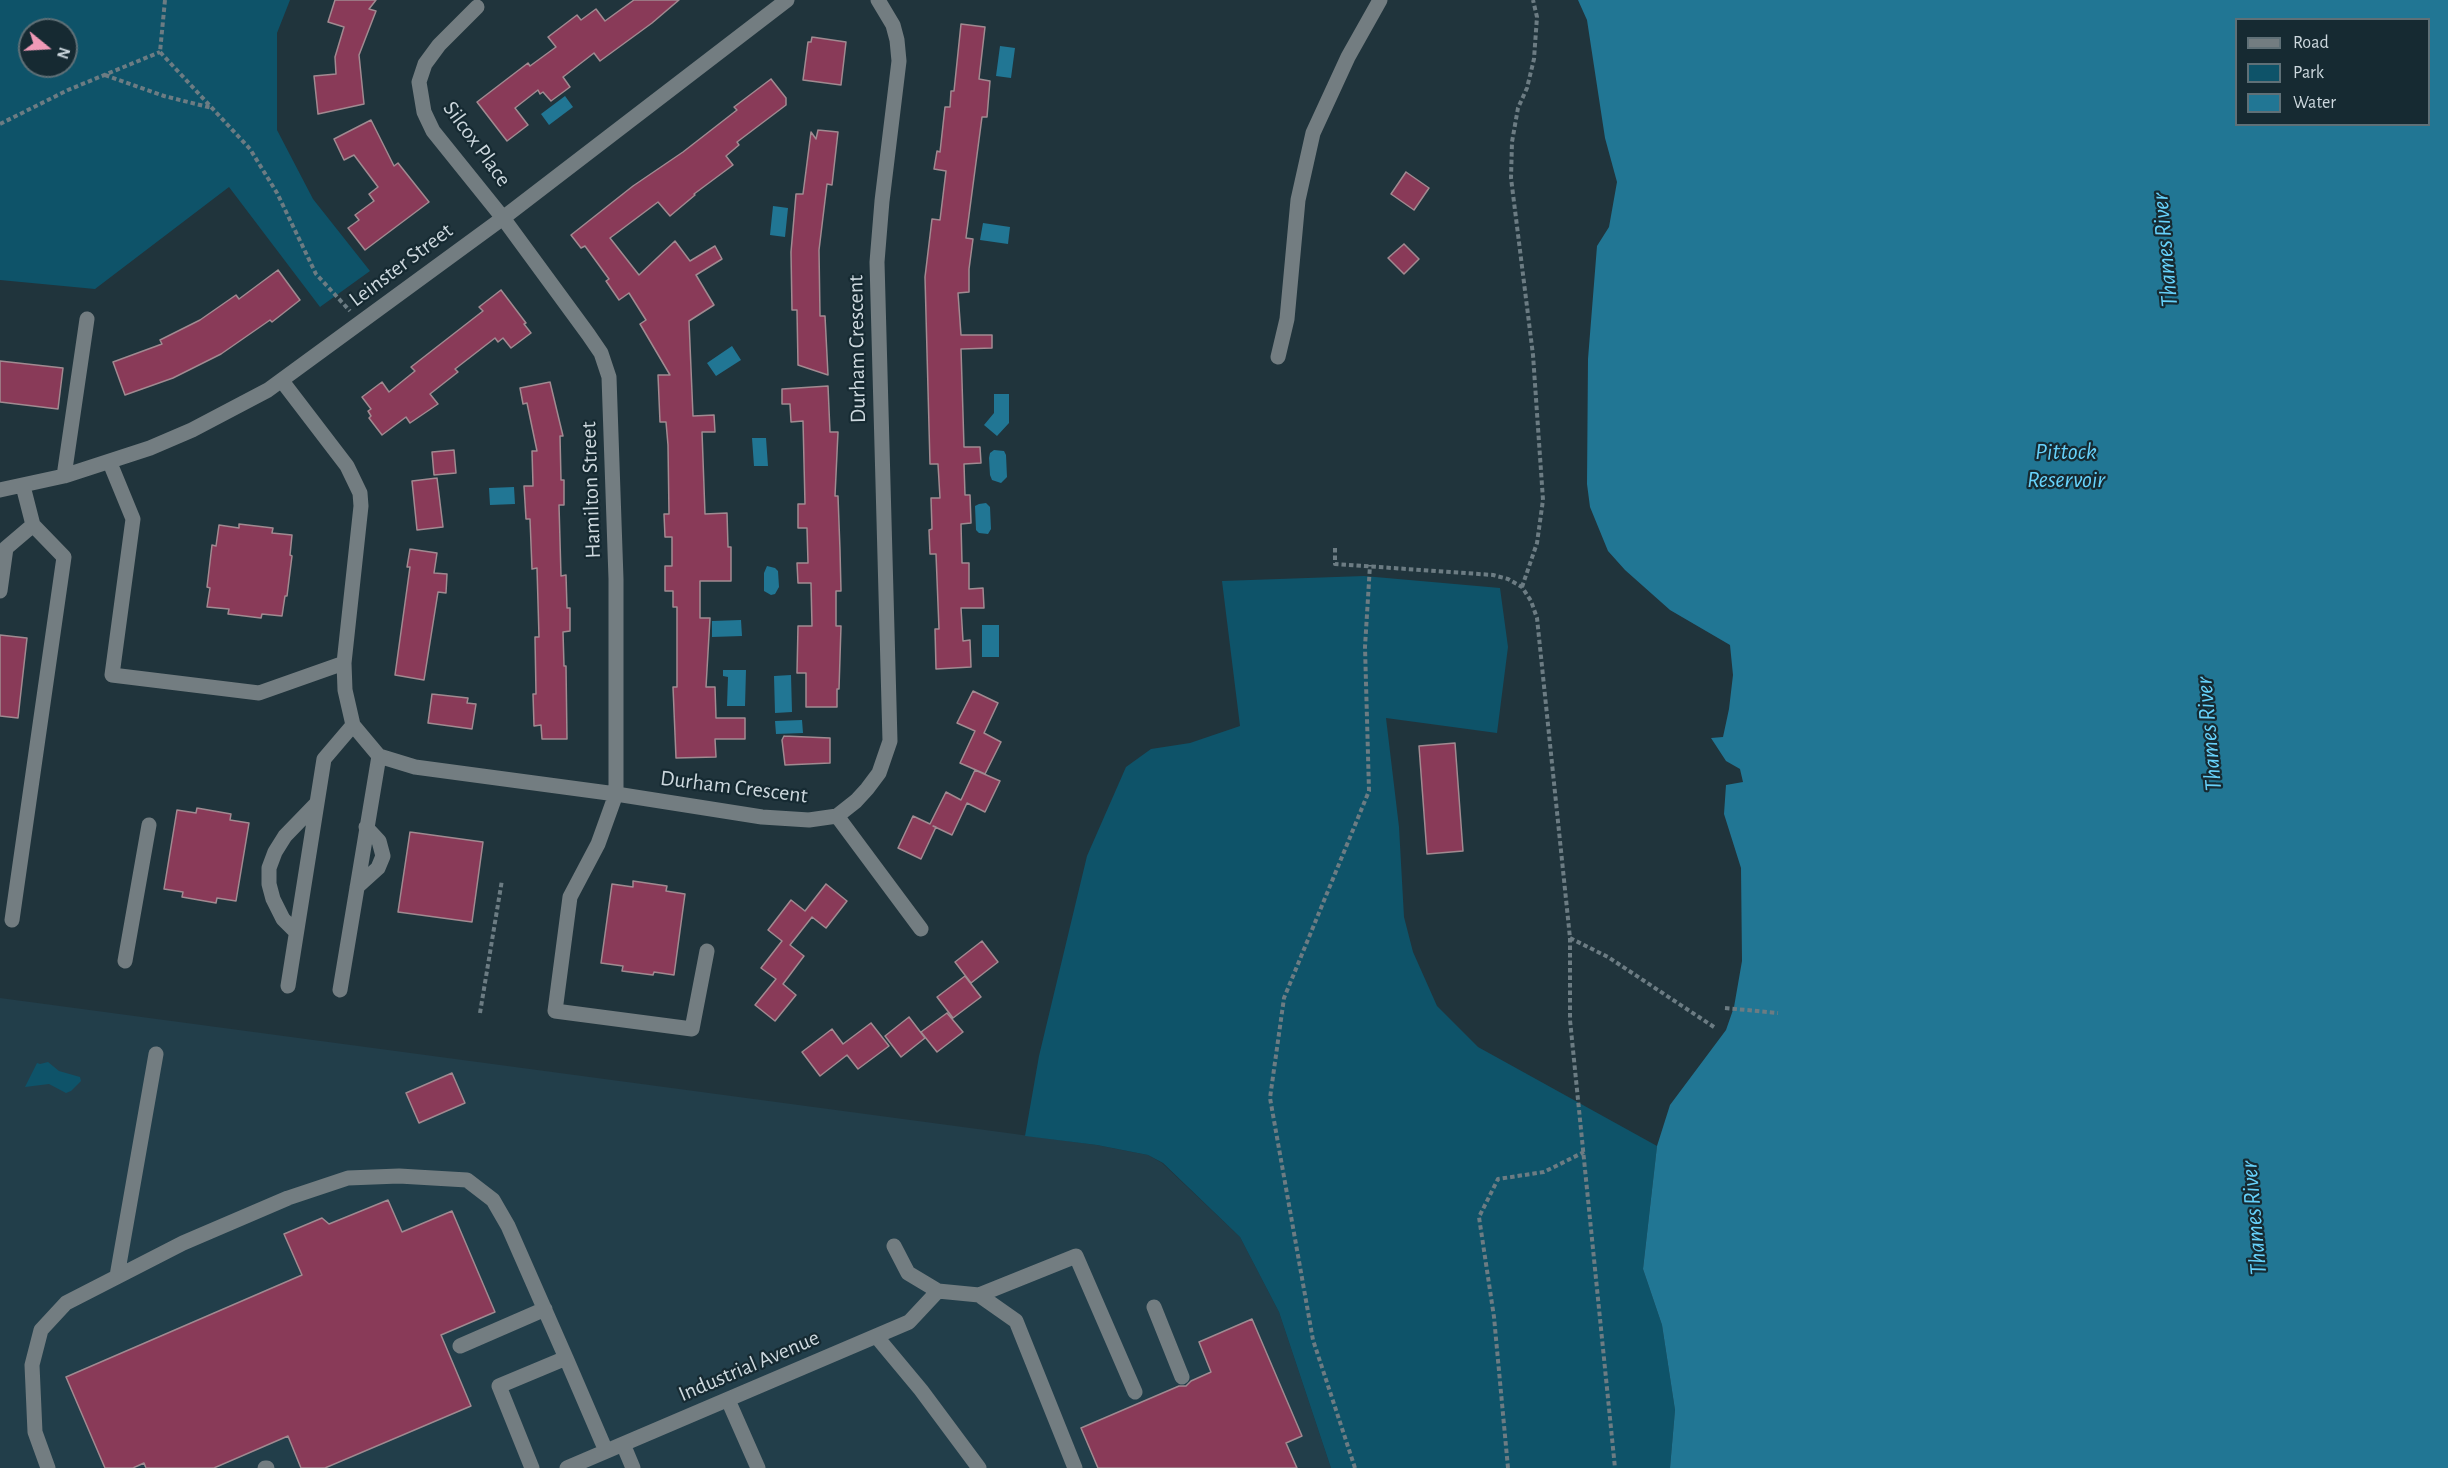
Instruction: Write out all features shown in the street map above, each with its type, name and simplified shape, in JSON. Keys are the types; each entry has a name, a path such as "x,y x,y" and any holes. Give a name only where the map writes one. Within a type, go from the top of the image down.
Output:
{"street":[{"name":"Leinster Street","path":"0,490 110,463 192,430 282,381 503,218 787,0"},
{"name":"Durham Crescent","path":"378,756 415,767 616,794 762,817 809,820 837,816 867,789 879,773 890,741 877,262 899,61 893,25 878,0"},
{"path":"1278,357 1287,319 1298,200 1313,133 1348,57 1380,0"},
{"name":"Silcox Place","path":"477,7 439,45 424,64 419,82 424,112 433,130 503,218"},
{"name":"Hamilton Street","path":"503,218 591,337 601,353 609,377 616,579 616,794 598,844 570,897 555,1011 692,1029 707,951"},
{"path":"64,476 87,319"},
{"path":"282,381 347,466 360,493 362,506 344,663 345,690 353,725 378,756 340,990"},
{"path":"110,463 133,519 112,675 259,693 344,663"},
{"path":"12,920 64,557 33,525 23,486"},
{"path":"0,591 6,548 33,525"},
{"path":"288,986 324,759 353,725"},
{"path":"296,932 283,919 273,899 269,884 269,868 285,836 317,803"},
{"path":"837,816 921,929"},
{"path":"125,961 149,825"},
{"path":"357,887 378,868 383,856 379,841 366,827"},
{"path":"117,1276 156,1054"},
{"path":"48,1468 35,1432 32,1365 40,1330 66,1303 183,1243 277,1203 348,1178 399,1176 467,1180 493,1200 508,1226 606,1451"},
{"path":"894,1246 908,1273 938,1291 979,1295 1076,1256 1135,1392"},
{"name":"Industrial Avenue","path":"567,1468 909,1322 938,1291"},
{"path":"979,1295 1016,1321 1075,1468"},
{"path":"1154,1306 1182,1377"},
{"path":"460,1346 545,1309"},
{"path":"876,1336 921,1390 979,1468"},
{"path":"532,1468 499,1386 566,1358"},
{"path":"728,1400 758,1468"},
{"path":"623,1444 633,1468"}],"path":[{"path":"165,0 160,52 250,149 288,213 316,274 361,323"},
{"path":"1522,587 1537,543 1543,500 1533,355 1511,178 1512,142 1518,108 1527,88 1534,59 1537,17 1533,0"},
{"path":"0,124 68,90 160,52"},
{"path":"104,75 164,96 213,108"},
{"path":"1335,548 1335,564 1493,575 1508,579 1522,587 1531,601 1537,618 1570,938 1570,1020 1615,1468"},
{"path":"1355,1468 1313,1340 1270,1098 1284,998 1369,791 1365,647 1370,565"},
{"path":"480,1013 502,880"},
{"path":"1570,938 1608,957 1714,1027"},
{"path":"1725,1008 1778,1013"},
{"path":"1508,1468 1494,1317 1479,1217 1498,1179 1544,1172 1584,1152"}],"shaded area":[{"path":"0,998 1097,1145 1148,1155 1162,1163 1240,1237 1279,1312 1331,1468 0,1468"}],"green space":[{"path":"0,0 290,0 277,33 277,130 313,199 370,271 320,307 229,187 95,289 0,280"},
{"path":"1364,576 1500,588 1508,647 1497,733 1386,718 1399,827 1404,917 1413,952 1437,1006 1478,1047 1657,1146 1643,1269 1662,1325 1675,1410 1670,1468 1331,1468 1279,1312 1240,1237 1163,1163 1148,1155 1097,1145 1025,1136 1039,1056 1087,856 1126,767 1151,749 1190,743 1240,726 1222,581"},
{"path":"48,1062 59,1071 80,1077 81,1081 66,1093 49,1084 25,1087 37,1063"}],"water":[{"name":"Pittock Reservoir","path":"1578,0 2448,0 2448,1468 1670,1468 1675,1410 1662,1325 1643,1269 1657,1146 1670,1105 1726,1030 1734,1007 1742,961 1741,868 1724,814 1726,785 1743,782 1740,769 1726,761 1711,738 1723,737 1729,709 1733,675 1730,645 1670,610 1625,570 1608,551 1590,507 1587,484 1588,359 1597,246 1609,227 1617,182 1605,138 1587,20"},
{"path":"1000,46 1015,48 1011,78 996,76"},
{"path":"565,96 573,107 549,125 541,114"},
{"path":"773,206 788,208 785,237 770,235"},
{"path":"983,223 1010,227 1008,244 980,240"},
{"path":"732,346 741,360 716,376 707,363"},
{"path":"994,394 1009,394 1009,423 997,436 984,425 994,413"},
{"path":"752,438 766,438 768,466 754,466"},
{"path":"994,450 1004,451 1006,455 1007,477 1001,483 992,480 990,475 989,458 990,453"},
{"path":"514,487 515,504 490,505 489,488"},
{"path":"986,503 990,507 991,529 988,534 979,533 976,530 975,506"},
{"path":"767,566 778,571 779,587 775,594 771,595 764,591 764,573"},
{"path":"741,620 742,636 712,637 712,621"},
{"path":"982,625 999,625 999,657 982,657"},
{"path":"723,670 746,670 745,706 727,706 728,677 723,676"},
{"path":"791,675 792,712 775,713 774,676"},
{"path":"802,720 803,733 776,734 775,721"}],"building":[{"path":"335,0 376,0 369,9 376,11 359,55 364,104 318,114 314,76 336,74 335,57 344,27 328,22"},
{"path":"634,0 679,0 600,61 594,53 563,77 570,87 551,101 538,90 515,108 528,125 507,141 477,102 528,63 530,66 556,47 548,37 577,15 581,20 596,9 605,21"},
{"path":"961,24 985,27 979,79 990,81 987,117 982,117 966,238 973,239 969,292 958,293 961,335 992,335 992,348 961,349 964,447 980,447 981,463 964,464 965,495 970,495 971,523 961,524 962,563 969,563 969,589 983,588 984,608 961,608 963,641 970,640 971,667 936,669 935,629 939,629 936,554 930,554 929,530 932,529 931,498 940,498 938,464 930,464 925,277 932,219 940,220 946,171 934,169 937,151 940,152 945,107 950,107 951,91 954,91"},
{"path":"812,37 846,42 841,85 803,80 808,42 811,42"},
{"path":"771,79 786,98 786,105 737,142 739,145 726,156 733,165 694,194 670,216 658,202 610,238 639,275 675,241 690,261 715,246 722,259 696,275 714,305 689,321 693,416 714,415 715,432 702,432 705,514 727,513 728,547 731,547 731,581 700,581 700,618 710,618 706,687 715,687 716,718 745,718 745,739 715,739 716,757 676,758 673,687 677,687 677,607 673,607 673,591 665,591 665,566 672,566 672,537 665,537 664,514 669,514 668,445 666,422 660,422 658,375 670,375 640,324 646,320 629,293 619,300 606,281 609,279 585,246 581,248 571,235 633,186 683,152 737,110 734,107"},
{"path":"371,120 394,166 398,163 429,202 365,250 348,228 359,220 355,215 374,201 369,194 378,187 354,155 344,160 334,139"},
{"path":"818,130 838,132 832,185 827,184 819,250 820,316 825,316 828,375 798,365 797,310 792,310 791,252 796,194 803,194 811,132 816,139"},
{"path":"1406,172 1429,188 1414,210 1391,194"},
{"path":"1404,244 1419,259 1404,274 1388,258"},
{"path":"278,270 300,300 272,322 270,320 221,354 173,378 125,395 113,362 162,344 160,340 200,320 236,295 239,299"},
{"path":"501,290 531,333 511,348 503,338 498,342 495,338 455,369 458,372 430,394 438,404 410,423 406,417 382,435 369,418 371,416 368,411 371,409 362,397 382,382 389,392 415,371 411,367 483,311 479,307"},
{"path":"0,361 63,368 58,409 0,402"},
{"path":"550,382 563,436 560,436 564,505 559,505 561,576 566,575 567,608 570,608 570,631 563,632 567,739 542,739 541,725 534,726 535,637 539,637 537,568 532,569 530,519 526,519 524,486 533,486 532,451 537,451 527,403 523,404 520,388"},
{"path":"828,386 830,432 838,432 835,496 838,496 841,591 836,591 836,626 841,626 839,689 837,689 837,707 806,707 806,673 797,673 798,626 812,626 811,583 798,583 797,563 808,563 807,528 798,528 798,504 805,504 803,421 791,422 790,404 782,404 782,389"},
{"path":"454,450 456,473 434,475 432,452"},
{"path":"437,478 443,527 417,530 412,481"},
{"path":"239,524 273,528 272,533 292,535 290,555 292,556 282,616 262,614 261,618 228,614 229,609 207,607 212,545 216,546 219,525 239,528"},
{"path":"410,549 437,553 434,573 447,574 446,593 438,592 424,680 395,675 410,567 407,567"},
{"path":"0,635 27,638 18,718 0,716"},
{"path":"973,691 998,703 984,733 1001,742 985,774 960,763 975,731 957,723"},
{"path":"432,694 468,698 467,703 476,704 472,729 428,723"},
{"path":"784,736 830,738 830,763 785,765 782,740"},
{"path":"1455,743 1463,851 1427,854 1419,746"},
{"path":"975,770 1000,781 985,812 967,803 952,835 936,827 921,859 898,848 913,816 930,824 946,792 961,800"},
{"path":"197,808 231,814 230,820 249,823 236,901 217,898 216,903 182,897 183,892 164,889 177,810 196,813"},
{"path":"410,832 483,842 472,922 398,912"},
{"path":"633,881 667,886 666,891 685,894 674,975 622,971 623,966 601,963 612,884 633,887"},
{"path":"826,884 847,901 826,928 812,917 790,945 804,956 783,984 796,995 775,1021 755,1005 776,979 761,968 782,941 768,930 791,900 805,911"},
{"path":"982,941 998,962 971,983 955,962"},
{"path":"965,976 981,997 953,1018 937,997"},
{"path":"947,1013 963,1032 937,1052 921,1032"},
{"path":"909,1017 925,1038 901,1057 885,1036"},
{"path":"871,1023 889,1046 858,1069 847,1055 820,1076 802,1052 832,1029 843,1044"},
{"path":"452,1073 465,1103 419,1123 406,1093"},
{"path":"388,1200 402,1232 452,1211 495,1312 441,1335 471,1406 325,1468 301,1468 288,1436 214,1468 146,1468 144,1463 133,1468 105,1468 66,1377 302,1275 284,1234 322,1218 329,1224"},
{"path":"1252,1319 1302,1436 1286,1443 1297,1468 1098,1468 1081,1428 1179,1386 1186,1386 1191,1381 1211,1372 1199,1342"}],"water label":[{"name":"Thames River","path":"2165,250"},
{"name":"Thames River","path":"2209,734"},
{"name":"Thames River","path":"2254,1218"}]}
